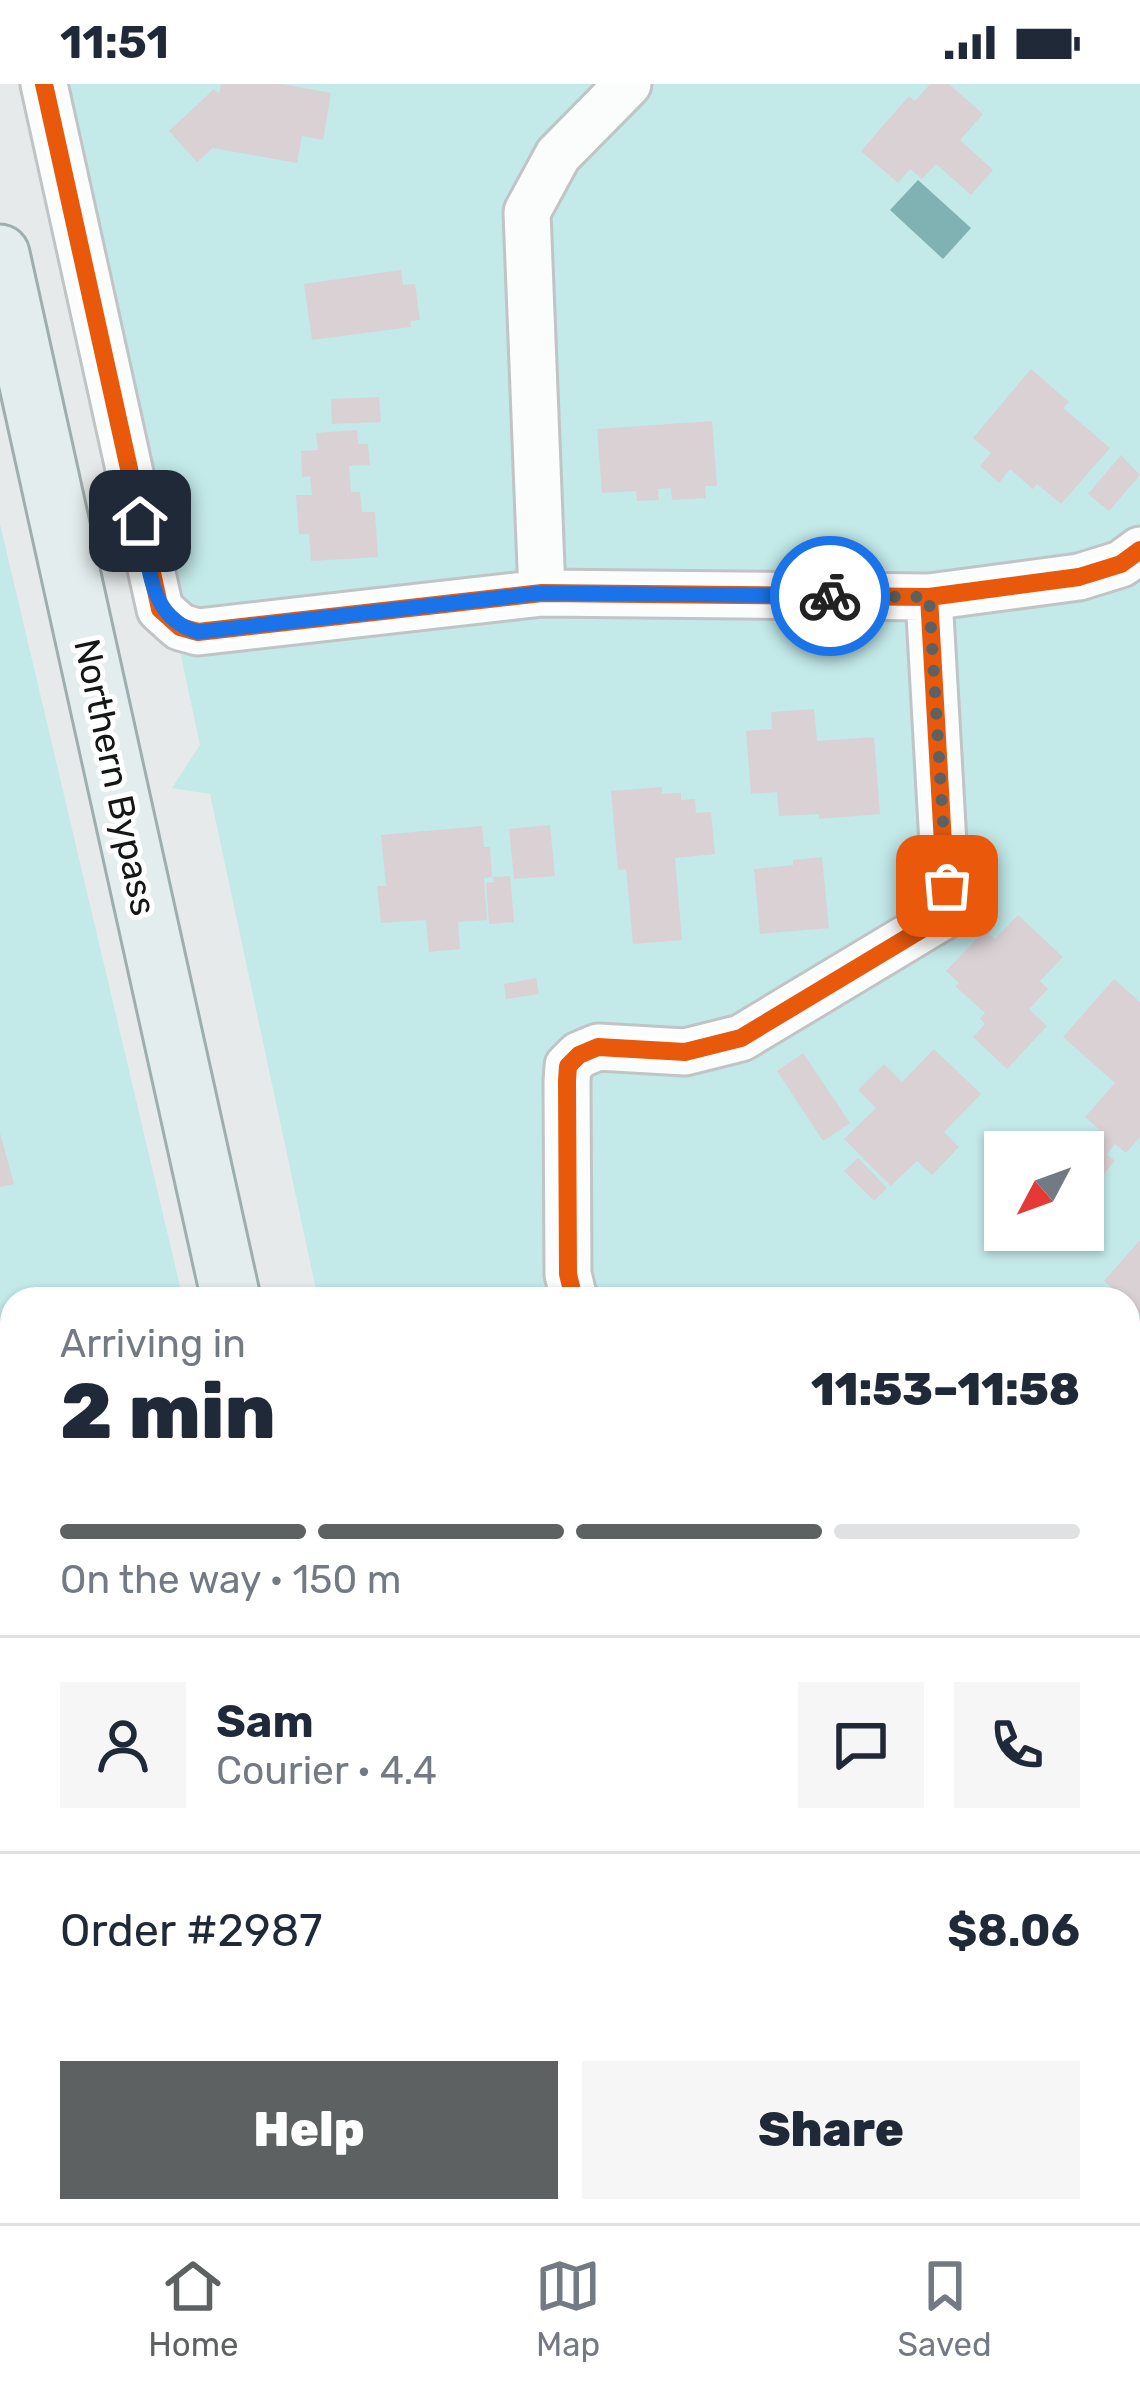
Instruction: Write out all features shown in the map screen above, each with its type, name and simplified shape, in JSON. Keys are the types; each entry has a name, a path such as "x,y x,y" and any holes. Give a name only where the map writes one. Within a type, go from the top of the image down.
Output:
{"main road":[{"name":"Northern Bypass","path":"0,254 228,1287"}],"street":[{"path":"44,84 160,608 179,627 198,632 542,593 929,597 1079,577 1120,564 1140,550"},
{"path":"542,593 527,212 558,155 628,84"},
{"path":"571,1287 567,1081 568,1066 579,1055 598,1047 685,1052 741,1038 947,914 929,597"}],"shaded area":[{"path":"59,84 1140,84 1140,1287 315,1287 210,794 172,788 200,745"},
{"path":"918,180 971,228 943,259 890,210"},
{"path":"0,524 180,1287 0,1287"}],"building":[{"path":"221,84 282,84 331,93 323,140 302,136 297,163 213,148 197,162 169,131 214,89 219,94"},
{"path":"930,84 949,84 983,114 960,140 993,170 971,195 936,164 922,179 910,169 898,183 861,151 909,96 915,101"},
{"path":"401,270 403,285 415,284 420,320 410,321 411,327 312,340 304,284"},
{"path":"1031,369 1069,402 1063,408 1110,448 1061,504 1010,469 999,483 980,466 991,453 973,438"},
{"path":"379,397 381,422 332,424 331,399"},
{"path":"712,421 717,486 705,486 706,498 672,500 671,488 658,489 659,500 637,501 636,491 602,493 597,429"},
{"path":"357,430 358,444 368,444 370,465 349,466 351,492 360,492 362,512 375,512 378,557 311,561 309,534 299,534 296,495 312,495 310,476 302,477 301,451 318,450 316,433"},
{"path":"1121,455 1140,475 1109,511 1088,494"},
{"path":"814,709 817,741 874,737 880,814 819,819 819,814 779,816 777,792 751,794 746,731 772,729 771,712"},
{"path":"662,787 662,794 681,793 681,800 695,799 696,813 711,812 715,854 675,858 682,940 633,944 626,869 618,870 611,791"},
{"path":"550,825 555,876 514,879 509,829"},
{"path":"482,826 484,847 490,847 492,877 484,878 487,920 458,922 460,949 429,952 426,920 381,923 377,886 386,886 381,835"},
{"path":"822,857 829,928 760,934 754,869"},
{"path":"510,876 514,922 489,924 486,883 494,882 493,877"},
{"path":"1018,915 1063,957 1040,981 1048,989 1029,1009 1047,1026 1007,1069 973,1037 985,1024 980,1018 985,1013 955,986 959,983 946,971 985,930 995,939"},
{"path":"536,978 539,994 506,999 504,984"},
{"path":"1114,979 1140,1002 1140,1137 1126,1153 1115,1144 1107,1154 1115,1161 1104,1174 1104,1131 1097,1131 1085,1117 1115,1083 1063,1037"},
{"path":"934,1049 981,1094 944,1132 959,1147 932,1175 917,1161 891,1186 844,1139 876,1108 858,1090 884,1064 902,1082"},
{"path":"803,1053 850,1123 823,1141 777,1071"},
{"path":"0,1133 14,1184 0,1187"},
{"path":"858,1158 887,1188 874,1201 844,1171"},
{"path":"1140,1240 1140,1287 1111,1287 1104,1281"}],"cycle path":[{"path":"44,84 160,609 180,627 198,632 542,593 929,597 1079,577 1121,564 1140,550"},
{"path":"571,1287 567,1081 568,1066 579,1055 598,1047 685,1052 741,1038 947,914 929,597"}],"way so far":[{"path":"830,596 929,597 947,886"}],"route":[{"path":"140,521 160,608 179,627 198,632 542,593 830,596"}]}
